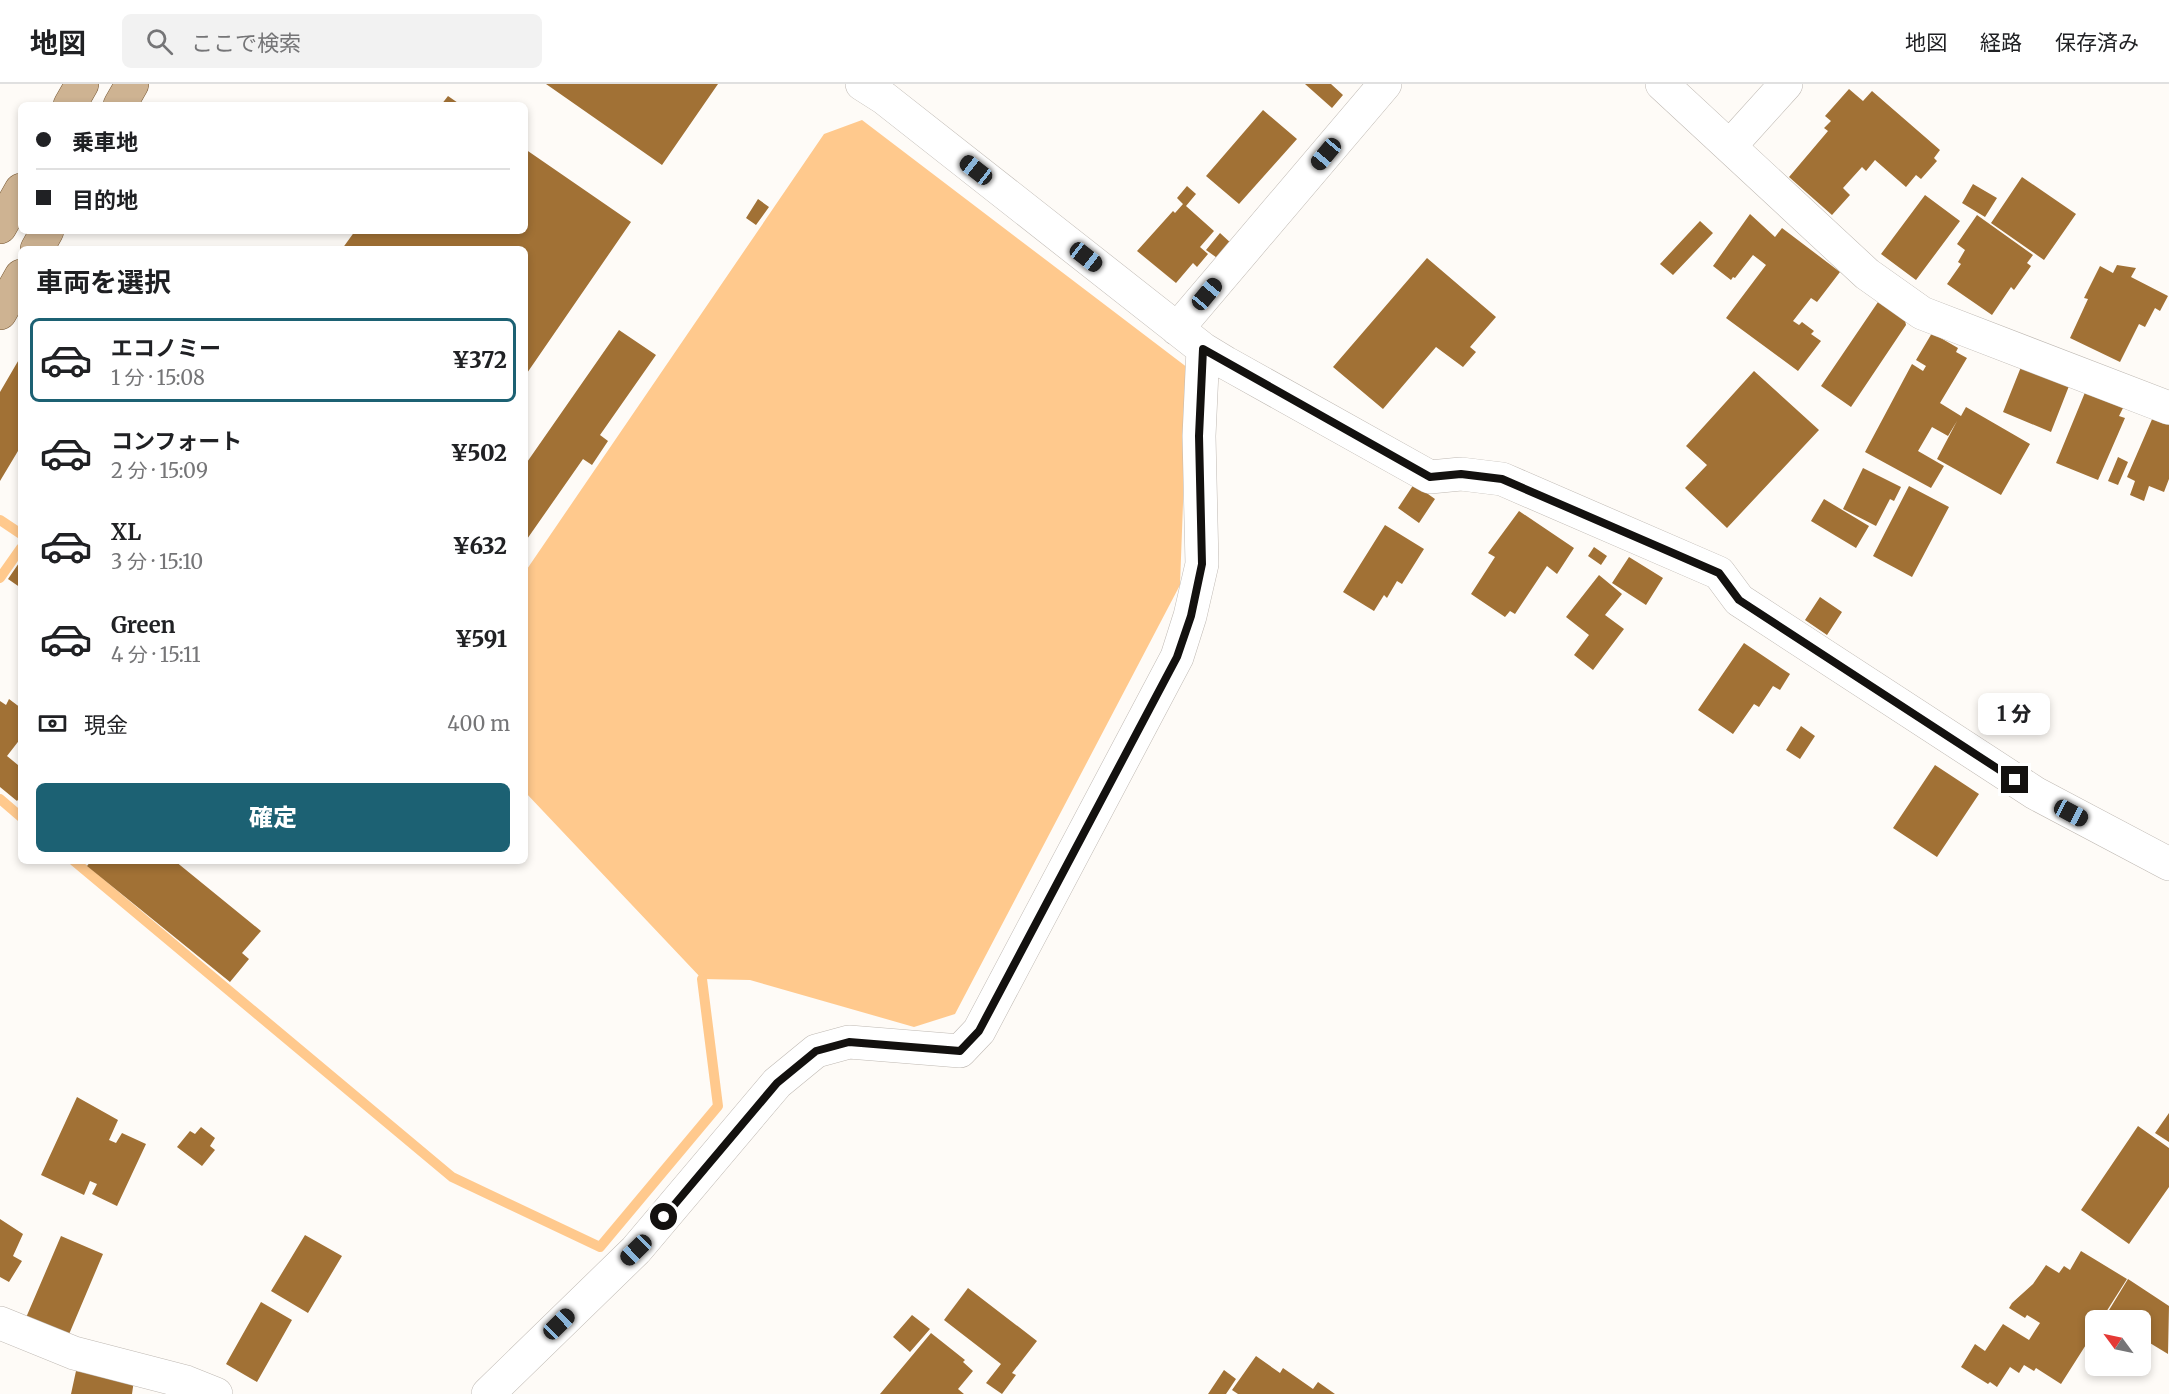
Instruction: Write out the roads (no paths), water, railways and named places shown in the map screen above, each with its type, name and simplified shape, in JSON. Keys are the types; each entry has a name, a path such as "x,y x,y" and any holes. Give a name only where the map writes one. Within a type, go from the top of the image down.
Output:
{"main road":[{"path":"72,102 82,84"},
{"path":"122,102 132,84"},
{"path":"0,227 18,195"},
{"path":"0,313 18,281"}],"street":[{"path":"862,84 884,98 1203,349 1430,477 1461,474 1502,479 1719,573 1739,600 2035,793 2169,864"},
{"path":"1177,329 1385,84"},
{"path":"1662,84 1867,274 1922,313 2169,408"},
{"path":"1730,146 1786,84"},
{"path":"488,1394 636,1250 777,1083 816,1051 849,1042 960,1051 979,1031 1177,657 1191,616 1202,564 1199,436 1203,349"},
{"path":"0,1323 74,1353 186,1382 216,1394"}],"waterway":[{"path":"0,520 18,532"},
{"path":"0,578 18,552"},
{"path":"0,799 18,814"},
{"path":"78,864 452,1177 600,1247 718,1106 702,979"}]}
